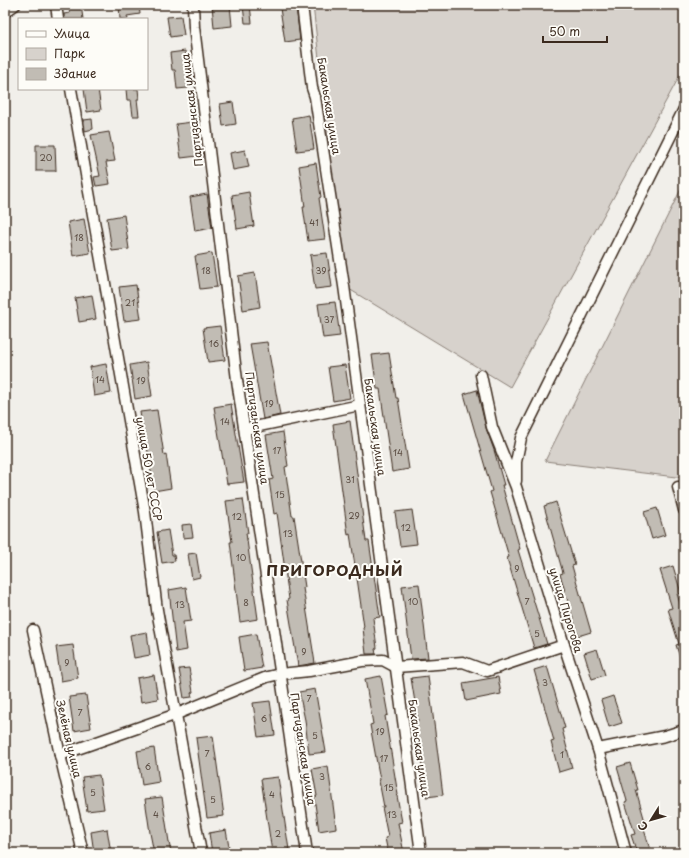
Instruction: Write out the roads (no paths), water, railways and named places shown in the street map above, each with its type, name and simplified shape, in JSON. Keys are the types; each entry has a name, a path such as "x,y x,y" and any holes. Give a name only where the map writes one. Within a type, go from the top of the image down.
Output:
{"street":[{"path":"5,12 15,5"},
{"path":"56,5 58,18"},
{"name":"Партизанская улица","path":"193,5 195,35 236,372 307,853"},
{"name":"Бакальская улица","path":"302,5 312,88 315,97 337,239 421,853"},
{"name":"улица 50 лет СССР","path":"71,90 145,512 157,610 201,853"},
{"path":"516,487 516,462 521,438 684,109"},
{"name":"улица Пирогова","path":"481,375 492,427 516,487 564,646 598,749 626,853"},
{"path":"245,429 360,405"},
{"path":"678,487 684,510"},
{"name":"Зелёная улица","path":"33,630 83,853"},
{"path":"60,755 177,714 267,677 280,674 309,671 362,661 383,660 396,667 463,662 487,671 564,646"},
{"path":"598,749 665,736 684,730"}],"district":[{"name":"ПРИГОРОДНЫЙ","path":"335,571"}]}
